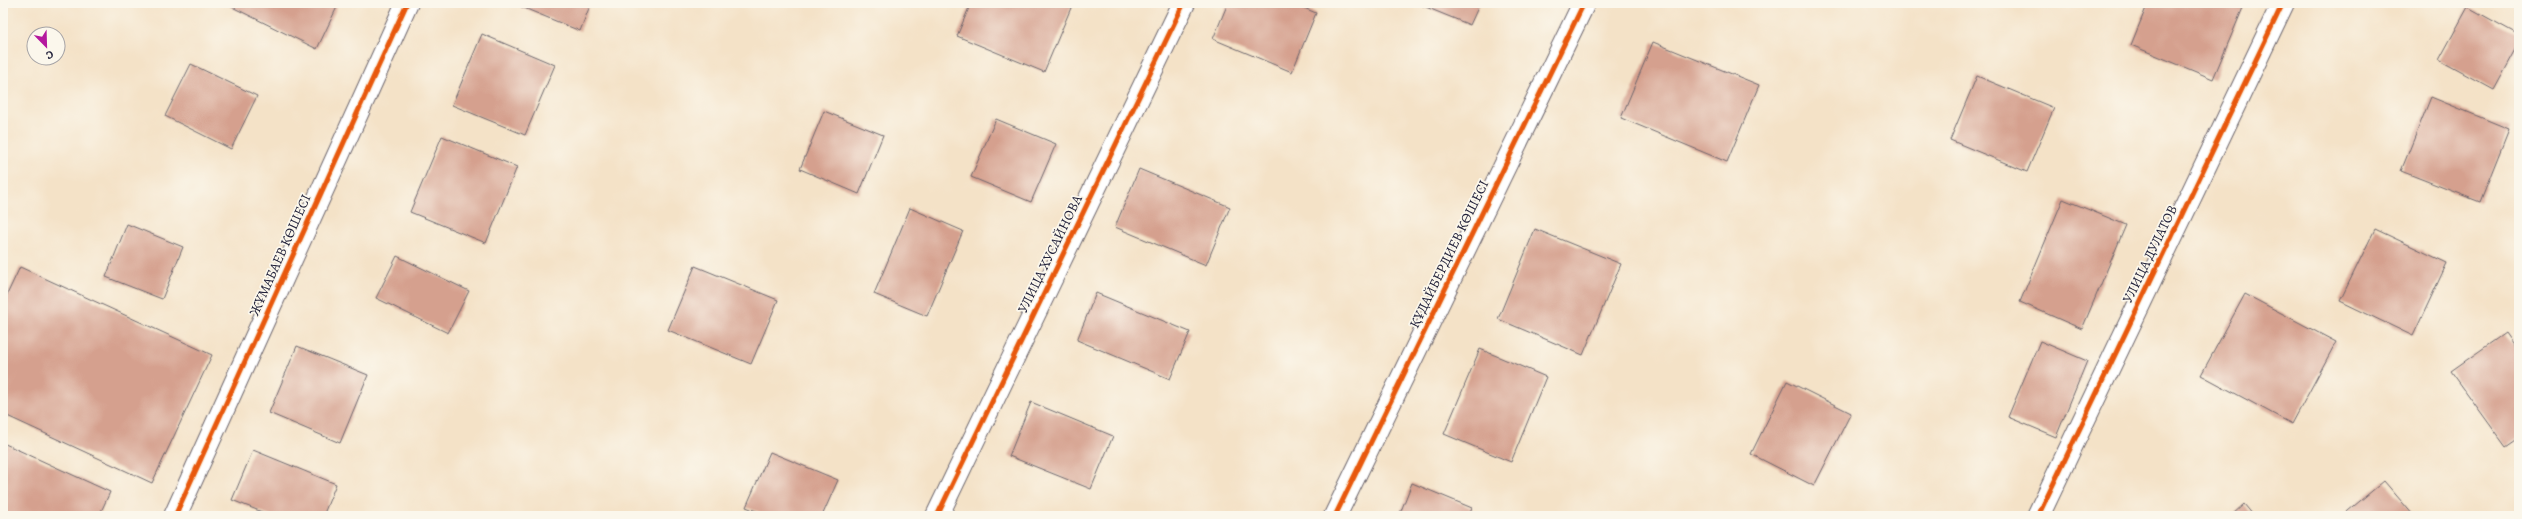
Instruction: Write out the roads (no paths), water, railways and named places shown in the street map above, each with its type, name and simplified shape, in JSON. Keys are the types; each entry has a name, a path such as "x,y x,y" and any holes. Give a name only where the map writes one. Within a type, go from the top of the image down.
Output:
{"street":[{"name":"ЖҰМАБАЕВ КӨШЕСІ","path":"175,516 407,3"},
{"name":"УЛИЦА ХУСАЙНОВА","path":"937,516 1184,3"},
{"name":"ҚҰДАЙБЕРДИЕВ КӨШЕСІ","path":"1335,516 1584,3"},
{"name":"УЛИЦА ДУЛАТОВ","path":"2038,516 2283,3"}]}
